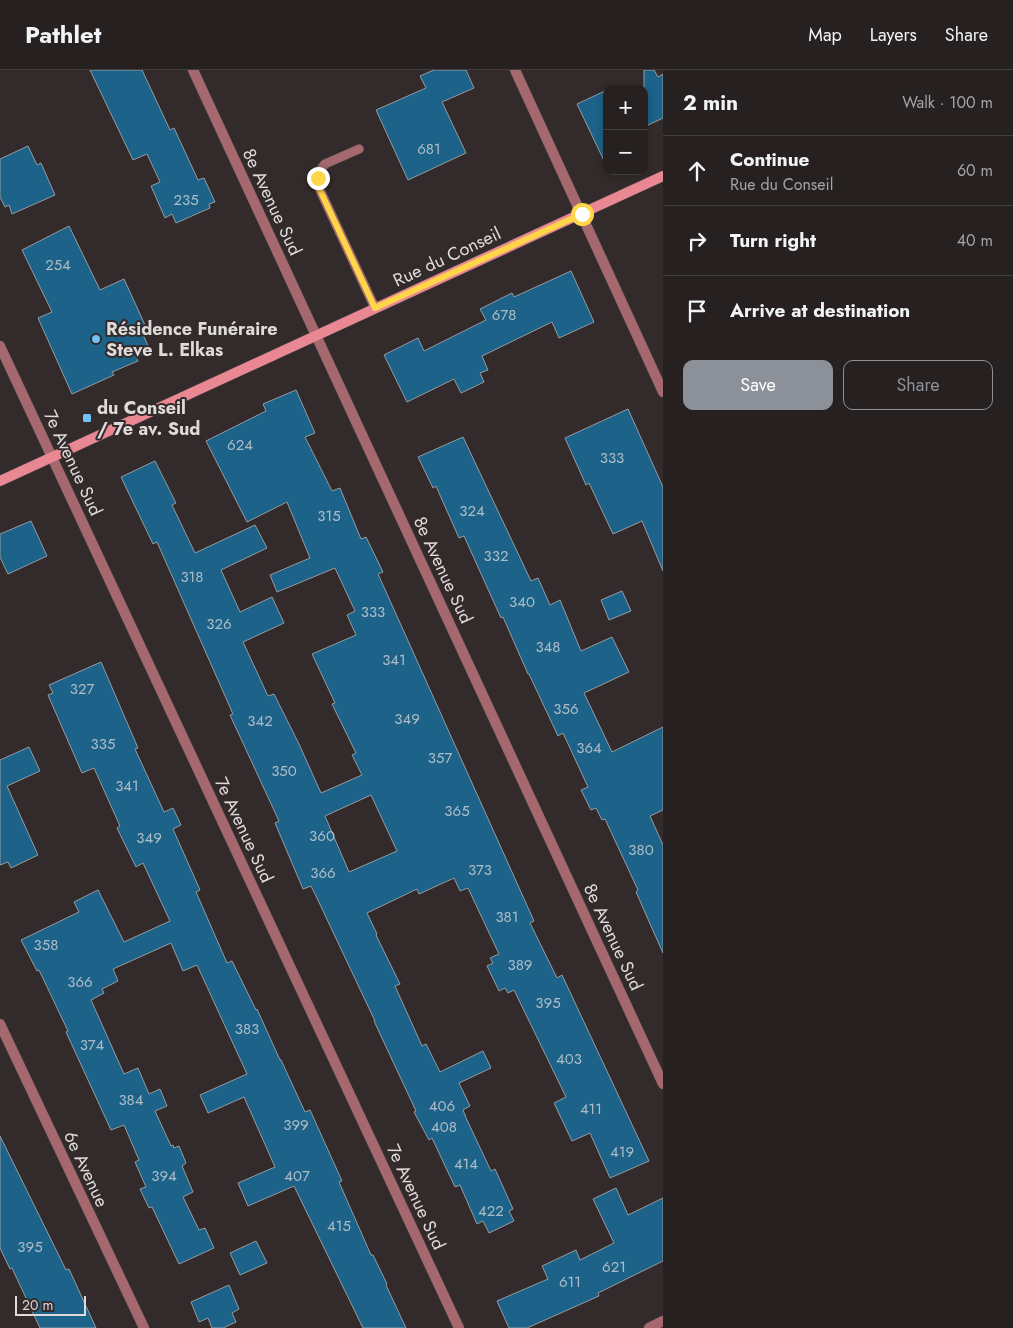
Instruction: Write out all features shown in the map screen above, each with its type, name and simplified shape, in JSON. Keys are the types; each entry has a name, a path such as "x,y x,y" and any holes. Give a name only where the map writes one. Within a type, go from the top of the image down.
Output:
{"street":[{"name":"8e Avenue Sud","path":"193,70 663,1084"},
{"path":"515,70 663,392"},
{"name":"Rue du Conseil","path":"0,480 663,176"},
{"name":"7e Avenue Sud","path":"0,346 459,1328"},
{"name":"6e Avenue","path":"0,1024 144,1328"},
{"path":"649,1328 663,1321"}],"lane":[{"path":"358,149 325,164 318,178 319,188 375,308"}],"building":[{"path":"90,70 142,70 170,130 174,128 198,180 204,178 215,202 209,204 210,208 176,223 172,214 165,218 151,186 160,182 147,154 133,160"},
{"path":"434,70 466,70 474,88 442,102 466,153 408,180 376,110 426,88 420,76"},
{"path":"644,70 654,70 658,77 663,74 663,118 648,125 648,85 644,85"},
{"path":"603,92 603,159 577,104"},
{"path":"28,146 37,165 41,163 55,195 12,214 9,205 5,207 0,197 0,159"},
{"name":"Résidence Funéraire Steve L. Elkas","path":"69,226 100,290 124,279 145,325 140,328 150,350 136,357 138,361 112,372 114,375 72,394 38,318 52,312 22,250"},
{"path":"571,271 594,322 559,338 552,322 482,356 488,370 480,373 484,382 461,393 454,379 407,402 384,355 418,338 424,351 486,320 480,309 512,293 514,297"},
{"path":"296,390 315,433 305,437 332,491 340,488 361,539 366,537 383,572 378,574 534,921 530,923 557,978 562,975 649,1161 610,1178 590,1133 572,1141 554,1103 566,1097 550,1064 514,990 508,993 505,988 499,991 487,966 493,963 490,958 499,954 468,888 460,891 454,878 419,894 417,889 367,913 400,984 395,986 422,1046 426,1044 440,1072 483,1051 491,1068 459,1083 470,1106 463,1110 467,1120 491,1171 495,1169 513,1209 509,1211 514,1221 489,1233 483,1221 477,1224 460,1185 455,1187 432,1138 429,1140 414,1112 416,1111 375,1021 311,886 303,889 275,823 279,821 230,715 233,714 157,542 153,544 121,477 155,461 176,503 172,505 195,553 255,525 267,548 221,570 240,612 272,597 284,623 243,642 268,696 274,694 321,793 362,775 352,755 356,753 332,704 335,703 312,654 356,635 347,615 355,611 335,568 277,592 270,575 310,558 287,502 247,522 206,441 266,411 263,404","holes":["371,795 397,851 349,872 325,816"]},
{"path":"628,409 663,487 663,571 642,521 613,534 589,483 586,485 565,438"},
{"path":"463,437 531,581 538,578 550,605 560,600 581,651 612,637 629,672 584,693 612,752 663,727 663,810 650,816 663,845 663,953 636,892 638,890 605,819 602,820 596,808 591,810 581,790 588,787 563,733 558,736 464,536 459,538 436,486 433,488 418,457"},
{"path":"31,521 47,556 8,574 0,557 0,534"},
{"path":"622,591 631,611 609,620 601,600"},
{"path":"101,662 138,748 135,749 164,812 173,808 181,825 173,829 200,890 196,892 227,963 232,961 257,1009 305,1112 310,1110 342,1181 339,1182 371,1255 373,1255 387,1284 406,1328 363,1328 294,1186 248,1206 238,1183 275,1167 244,1097 208,1113 200,1095 247,1074 197,965 183,971 171,943 113,969 118,981 102,989 104,993 91,1000 124,1074 138,1068 149,1094 160,1089 167,1106 155,1111 171,1146 173,1145 174,1148 179,1146 186,1163 182,1166 193,1192 183,1197 199,1230 205,1228 214,1248 179,1264 152,1207 149,1208 140,1189 146,1187 135,1162 139,1160 124,1125 111,1130 66,1032 68,1031 39,970 37,971 21,940 79,912 74,902 98,890 124,942 170,921 143,863 136,867 117,828 120,826 94,768 82,773 48,695 53,693 49,685"},
{"path":"29,747 40,771 7,786 38,855 11,868 8,862 0,865 0,760"},
{"path":"0,1136 66,1270 69,1269 96,1328 40,1328 12,1268 10,1269 0,1248"},
{"path":"616,1188 628,1215 663,1198 663,1261 598,1293 599,1296 527,1328 509,1328 497,1301 548,1279 542,1266 576,1250 580,1260 614,1243 593,1199"},
{"path":"256,1241 267,1263 240,1275 230,1253"},
{"path":"229,1285 239,1309 232,1313 236,1322 223,1328 212,1328 208,1318 199,1322 191,1302"}],"place":[{"name":"Résidence Funéraire Steve L. Elkas","path":"96,339"},
{"name":"du Conseil / 7e av. Sud","path":"87,418"}],"route":[{"path":"318,178 319,188 375,308 582,214"}]}
